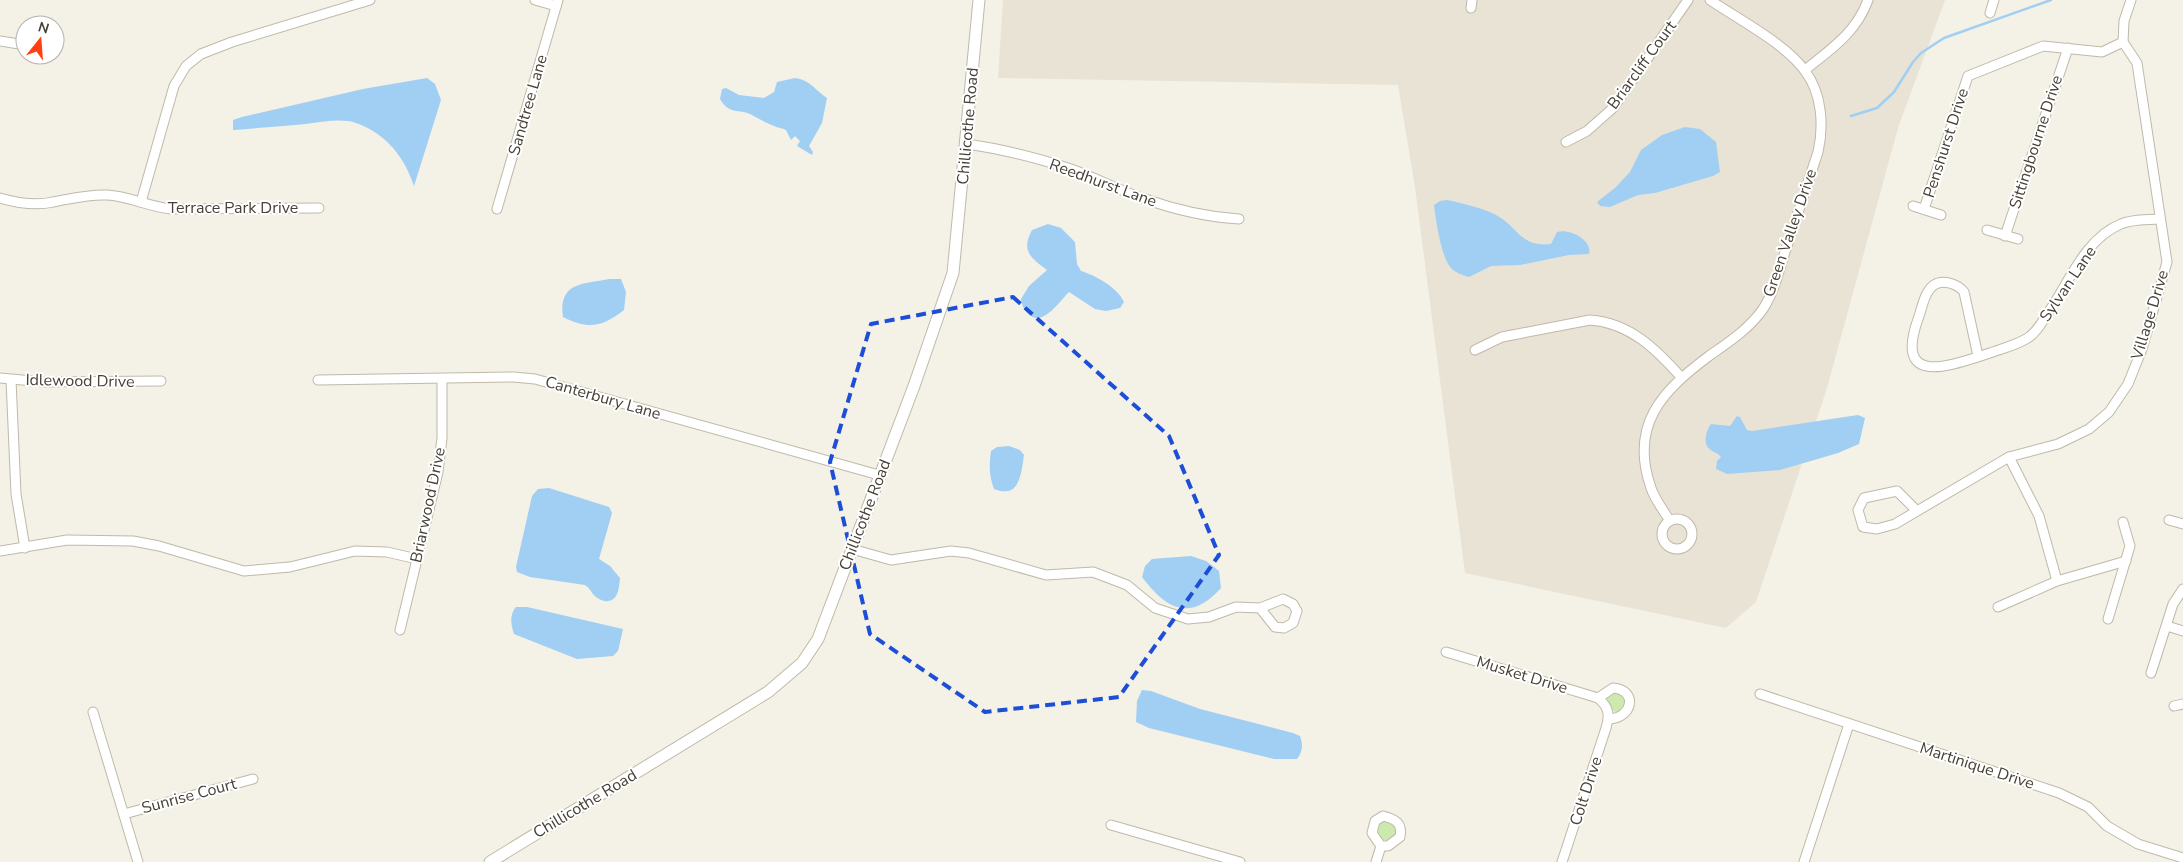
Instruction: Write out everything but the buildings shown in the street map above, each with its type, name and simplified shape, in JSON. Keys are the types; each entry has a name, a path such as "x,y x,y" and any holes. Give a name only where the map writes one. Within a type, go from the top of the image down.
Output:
{"street":[{"path":"141,202 174,86 186,66 201,54 232,42 370,0"},
{"path":"535,0 557,3"},
{"name":"Chillicothe Road","path":"490,862 773,688 802,663 818,639 939,318 953,273 967,144 979,0"},
{"name":"Briarcliff Court","path":"1566,142 1587,131 1613,108 1688,0"},
{"name":"Green Valley Drive","path":"1670,521 1651,489 1644,460 1645,433 1651,414 1661,399 1681,377 1749,327 1764,307 1774,286 1818,152 1822,132 1818,103 1810,78 1805,70 1775,44 1710,0"},
{"path":"1805,70 1847,36 1860,18 1868,0"},
{"path":"1990,13 1994,0"},
{"path":"2068,48 2102,52 2123,42 2124,21 2131,0"},
{"name":"Sandtree Lane","path":"497,209 557,3"},
{"path":"0,41 15,43"},
{"name":"Village Drive","path":"1916,510 1898,491 1864,498 1858,510 1863,527 1877,529 1895,524 2009,457 2058,444 2089,429 2109,412 2128,384 2142,349 2166,262 2137,63 2123,42"},
{"name":"Penshurst Drive","path":"1924,209 1968,76 2044,46 2068,48"},
{"name":"Sittingbourne Drive","path":"2005,236 2068,48"},
{"name":"Reedhurst Lane","path":"967,144 992,147 1072,170 1145,199 1208,217 1239,219"},
{"name":"Terrace Park Drive","path":"0,198 13,202 40,204 90,195 108,195 141,202 152,207 171,209 319,208"},
{"path":"1913,206 1941,215"},
{"name":"Sylvan Lane","path":"1978,356 1964,292 1959,286 1946,282 1935,284 1928,291 1912,340 1911,350 1915,358 1927,367 1938,368 1978,356 2027,338 2038,328 2077,266 2106,232 2123,223 2159,219"},
{"path":"1987,230 2018,239"},
{"path":"1475,350 1502,337 1590,320 1601,321 1637,334 1657,349 1681,377"},
{"name":"Canterbury Lane","path":"318,380 514,377 535,379 880,475"},
{"name":"Idlewood Drive","path":"0,378 44,382 161,382"},
{"name":"Briarwood Drive","path":"400,630 441,453 442,379"},
{"path":"11,380 16,494 26,548"},
{"path":"2009,457 2039,516 2057,581"},
{"path":"2169,520 2183,524"},
{"path":"2108,620 2130,546 2123,522"},
{"path":"0,551 67,540 133,541 160,546 244,570 290,567 355,550 381,551 417,559"},
{"path":"852,549 891,560 951,551 969,553 1046,576 1094,572 1127,585 1154,608 1188,620 1209,617 1236,607 1260,608"},
{"path":"1998,607 2057,581 2126,561"},
{"path":"2151,673 2168,626 2173,604 2183,589"},
{"path":"2168,626 2183,631"},
{"name":"Musket Drive","path":"1446,652 1598,698"},
{"path":"1613,688 1622,690 1628,696 1630,704 1626,713 1615,719 1609,719 1608,710 1598,698 1613,688"},
{"name":"Martinique Drive","path":"1760,694 2059,793 2088,807 2107,826 2138,844 2183,858"},
{"path":"93,712 138,862"},
{"name":"Colt Drive","path":"1562,862 1609,719"},
{"path":"1804,862 1849,724"},
{"name":"Sunrise Court","path":"124,814 253,779"},
{"path":"1112,825 1240,862"},
{"path":"1376,862 1381,846"}],"highlighted area":[{"path":"1013,297 1169,436 1219,555 1119,697 985,712 870,634 830,462 871,324"}],"shaded area":[{"path":"1003,0 1945,0 1898,128 1827,388 1756,602 1726,628 1465,573 1415,187 1398,85 998,78"}],"green space":[{"path":"1614,693 1622,696 1625,702 1624,709 1617,713 1607,699 1607,697"},
{"path":"1387,821 1394,824 1397,831 1394,838 1387,841 1380,838 1377,831 1380,824"}],"water":[{"path":"427,78 435,84 441,100 414,186 400,156 393,148 376,133 356,123 332,121 233,130 233,120 242,117 363,89"},
{"path":"795,78 809,83 827,98 822,123 809,146 813,152 812,155 797,146 800,141 795,136 791,140 786,130 771,125 750,114 735,111 723,104 720,99 722,89 726,88 739,95 764,98 774,92 777,82"},
{"path":"1685,127 1700,129 1716,142 1720,172 1713,176 1655,193 1638,195 1610,207 1600,206 1597,202 1615,188 1630,172 1641,150 1662,135"},
{"path":"1447,200 1470,205 1492,213 1508,223 1525,239 1532,242 1551,244 1557,232 1562,231 1579,236 1587,244 1589,254 1569,255 1520,265 1491,266 1469,277 1462,275 1453,270 1447,263 1438,229 1434,205 1440,201"},
{"path":"1048,224 1061,228 1075,242 1077,264 1081,271 1099,279 1117,292 1124,302 1120,308 1106,311 1095,309 1069,292 1046,315 1036,318 1027,313 1021,299 1029,286 1047,270 1029,253 1027,243 1032,230"},
{"path":"621,279 626,292 624,310 609,320 595,325 580,324 563,317 562,306 564,297 569,291 582,284"},
{"path":"1858,415 1865,418 1859,444 1838,453 1780,470 1727,474 1716,469 1717,461 1721,457 1706,445 1706,434 1711,424 1730,426 1737,416 1740,417 1747,430 1752,431"},
{"path":"1009,446 1020,450 1024,455 1018,483 1009,491 994,489 990,470 991,451 997,447"},
{"path":"549,488 609,507 612,513 599,559 610,566 620,578 617,594 612,600 604,601 594,596 585,585 530,577 517,572 516,567 532,496 538,489"},
{"path":"1191,556 1206,561 1219,571 1221,588 1210,599 1199,605 1179,608 1161,597 1142,577 1145,566 1152,559"},
{"path":"516,607 527,607 623,629 618,651 613,656 577,659 514,634 511,624"},
{"path":"1142,690 1151,691 1200,709 1293,733 1300,736 1302,745 1300,754 1297,759 1274,759 1149,728 1136,722 1137,701"}],"waterway":[{"path":"1851,116 1877,108 1894,92 1921,53 1944,38 2051,0"}]}
